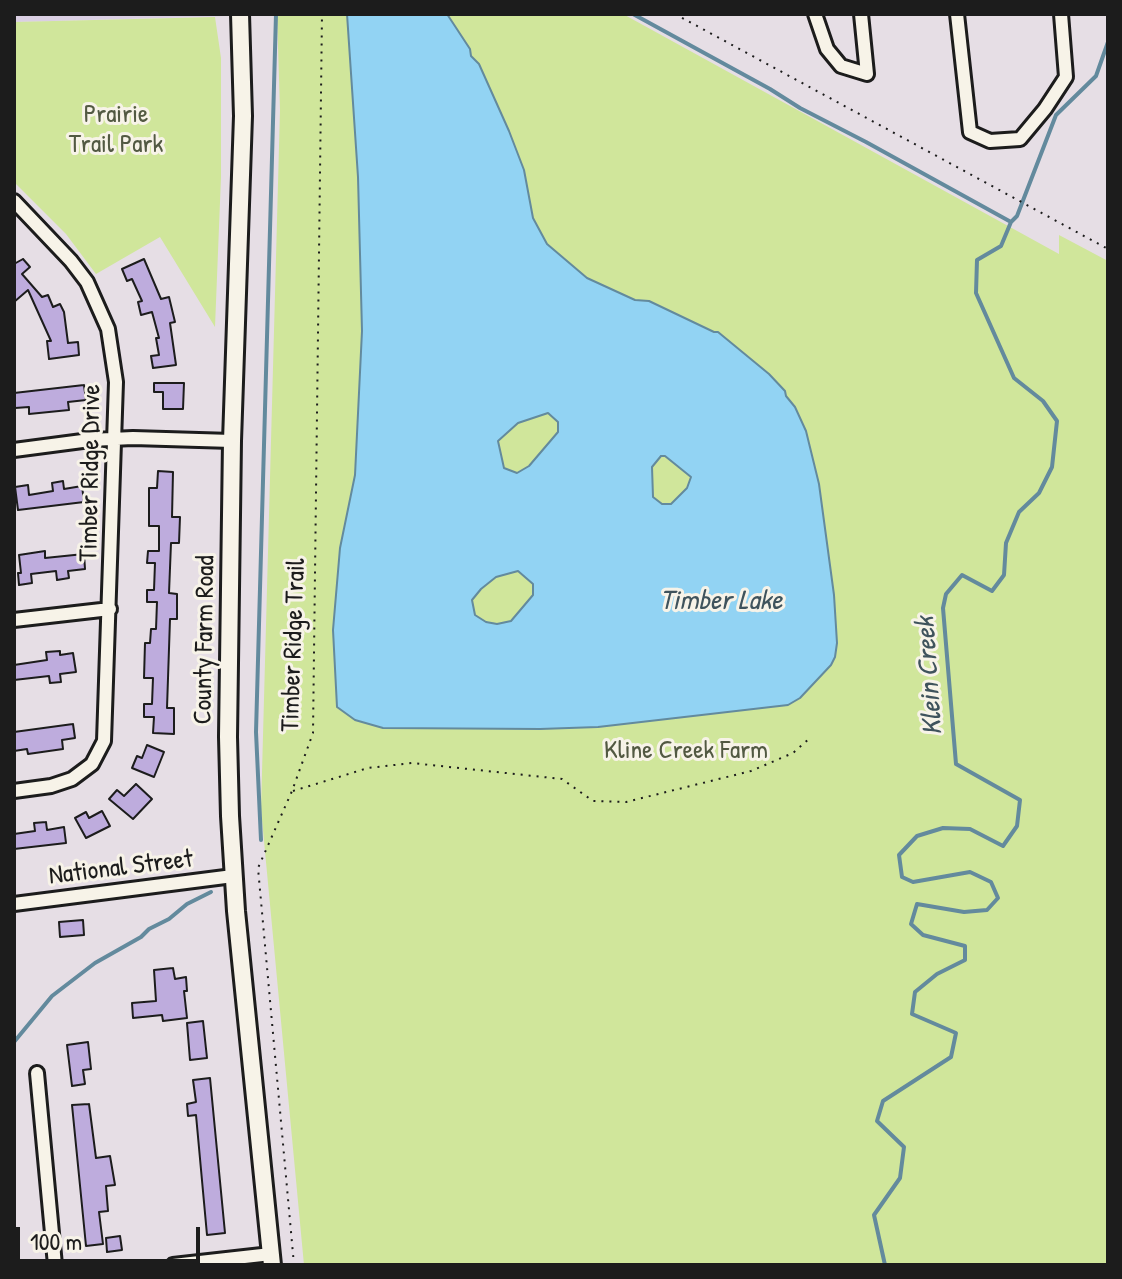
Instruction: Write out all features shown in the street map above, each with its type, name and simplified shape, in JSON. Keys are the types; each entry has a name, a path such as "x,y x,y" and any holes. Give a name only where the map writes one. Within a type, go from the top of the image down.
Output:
{"main road":[{"name":"County Farm Road","path":"240,14 243,116 232,441 228,737 233,876 272,1259"}],"street":[{"path":"815,14 827,49 841,66 867,74 861,14"},
{"path":"957,14 970,132 990,141 1020,139 1066,77 1061,14"},
{"name":"Timber Ridge Drive","path":"14,201 71,261 99,305 114,357 115,439 104,741 99,755 84,772 60,784 14,791"},
{"path":"14,450 115,439 232,441"},
{"path":"14,620 110,609"},
{"name":"National Street","path":"14,904 233,876"},
{"path":"37,1073 55,1265"},
{"path":"173,1265 272,1259"}],"path":[{"name":"Timber Ridge Trail","path":"294,1265 258,868 292,791 313,733 322,14"},
{"path":"675,14 1108,249"},
{"path":"292,791 368,768 412,763 562,779 593,801 626,802 751,771 793,753 810,738"}],"shaded area":[{"path":"14,14 230,14 230,16 14,22"}],"green space":[{"name":"Kline Creek Farm","path":"277,14 623,14 1059,254 1059,235 1108,261 1108,1265 304,1265 261,809 280,110"},
{"name":"Prairie Trail Park","path":"215,17 221,58 221,177 215,327 160,237 96,274 66,234 14,182 14,22"}],"water":[{"name":"Timber Lake","path":"347,14 447,14 470,49 471,56 479,64 509,131 524,170 533,218 547,244 587,278 718,332 785,391 806,431 819,484 834,595 837,643 831,665 800,698 788,705 598,727 540,729 383,728 355,720 337,707 333,630 340,548 355,475 362,331 358,177","holes":["548,413 558,422 558,432 529,466 517,473 504,468 498,441 518,423","661,456 665,456 691,477 687,488 671,504 662,504 653,497 652,467","518,571 533,584 533,595 511,621 497,624 475,615 472,600 496,577"]}],"building":[{"path":"23,259 30,267 22,274 42,297 48,295 53,307 60,304 68,343 78,342 79,355 49,359 47,341 51,341 28,290 14,302 14,264"},
{"path":"144,259 161,299 169,297 175,322 170,323 176,365 153,368 151,356 159,355 156,338 159,338 152,312 141,315 138,302 142,301 132,279 127,281 122,269"},
{"path":"154,383 184,383 183,409 163,409 163,392 154,392"},
{"path":"84,385 86,400 68,402 69,410 29,414 29,407 15,408 14,393"},
{"path":"158,471 173,472 172,517 180,517 179,543 171,543 169,593 177,594 177,619 170,619 167,708 174,708 174,734 153,733 154,717 144,717 144,704 152,704 153,678 144,678 145,643 150,643 151,629 156,629 157,602 147,602 147,590 154,590 155,563 147,563 148,551 159,551 159,526 149,526 149,488 157,488"},
{"path":"63,481 64,489 82,486 84,502 18,510 15,487 28,485 29,495 53,491 52,483"},
{"path":"45,551 45,558 84,554 85,569 68,571 69,578 57,580 56,571 31,574 32,583 19,585 19,555"},
{"path":"60,651 60,655 73,653 76,672 60,674 61,682 50,683 49,676 14,680 14,665 47,660 46,652"},
{"path":"73,724 75,738 62,740 63,749 28,754 27,749 14,751 14,732"},
{"path":"147,745 164,752 154,777 132,768 137,756 142,758"},
{"path":"136,784 152,799 133,819 109,799 117,790 124,796"},
{"path":"102,811 110,826 86,838 75,818 86,812 89,818"},
{"path":"46,822 47,830 64,827 66,843 14,849 14,834 35,831 34,823"},
{"path":"83,920 84,935 60,937 59,922"},
{"path":"173,968 175,979 186,977 187,1018 163,1021 162,1015 133,1018 132,1003 156,1001 154,970"},
{"path":"203,1021 207,1058 190,1060 187,1023"},
{"path":"88,1042 91,1069 83,1070 85,1084 72,1086 67,1045"},
{"path":"210,1078 225,1233 207,1235 196,1115 188,1116 187,1104 196,1102 193,1080"},
{"path":"89,1104 96,1158 110,1156 115,1185 106,1186 108,1211 99,1212 103,1244 86,1246 72,1105"},
{"path":"120,1236 122,1250 107,1252 106,1238"}],"waterway":[{"path":"261,840 256,732 276,14"},
{"path":"633,14 1011,222"},
{"name":"Klein Creek","path":"885,1265 874,1215 900,1178 904,1147 877,1121 883,1101 951,1057 956,1033 912,1014 915,992 937,974 965,960 965,946 923,935 911,924 917,904 964,912 987,910 998,898 991,882 970,872 913,882 902,877 899,855 917,836 943,828 970,829 1003,846 1017,826 1020,800 956,764 943,608 946,594 962,575 992,591 1004,575 1006,543 1019,512 1039,493 1052,467 1057,421 1043,401 1014,378 976,293 977,260 1001,246 1011,222 1017,216 1056,115 1096,76 1108,42"},
{"path":"14,1042 52,996 95,963 211,892"}]}
